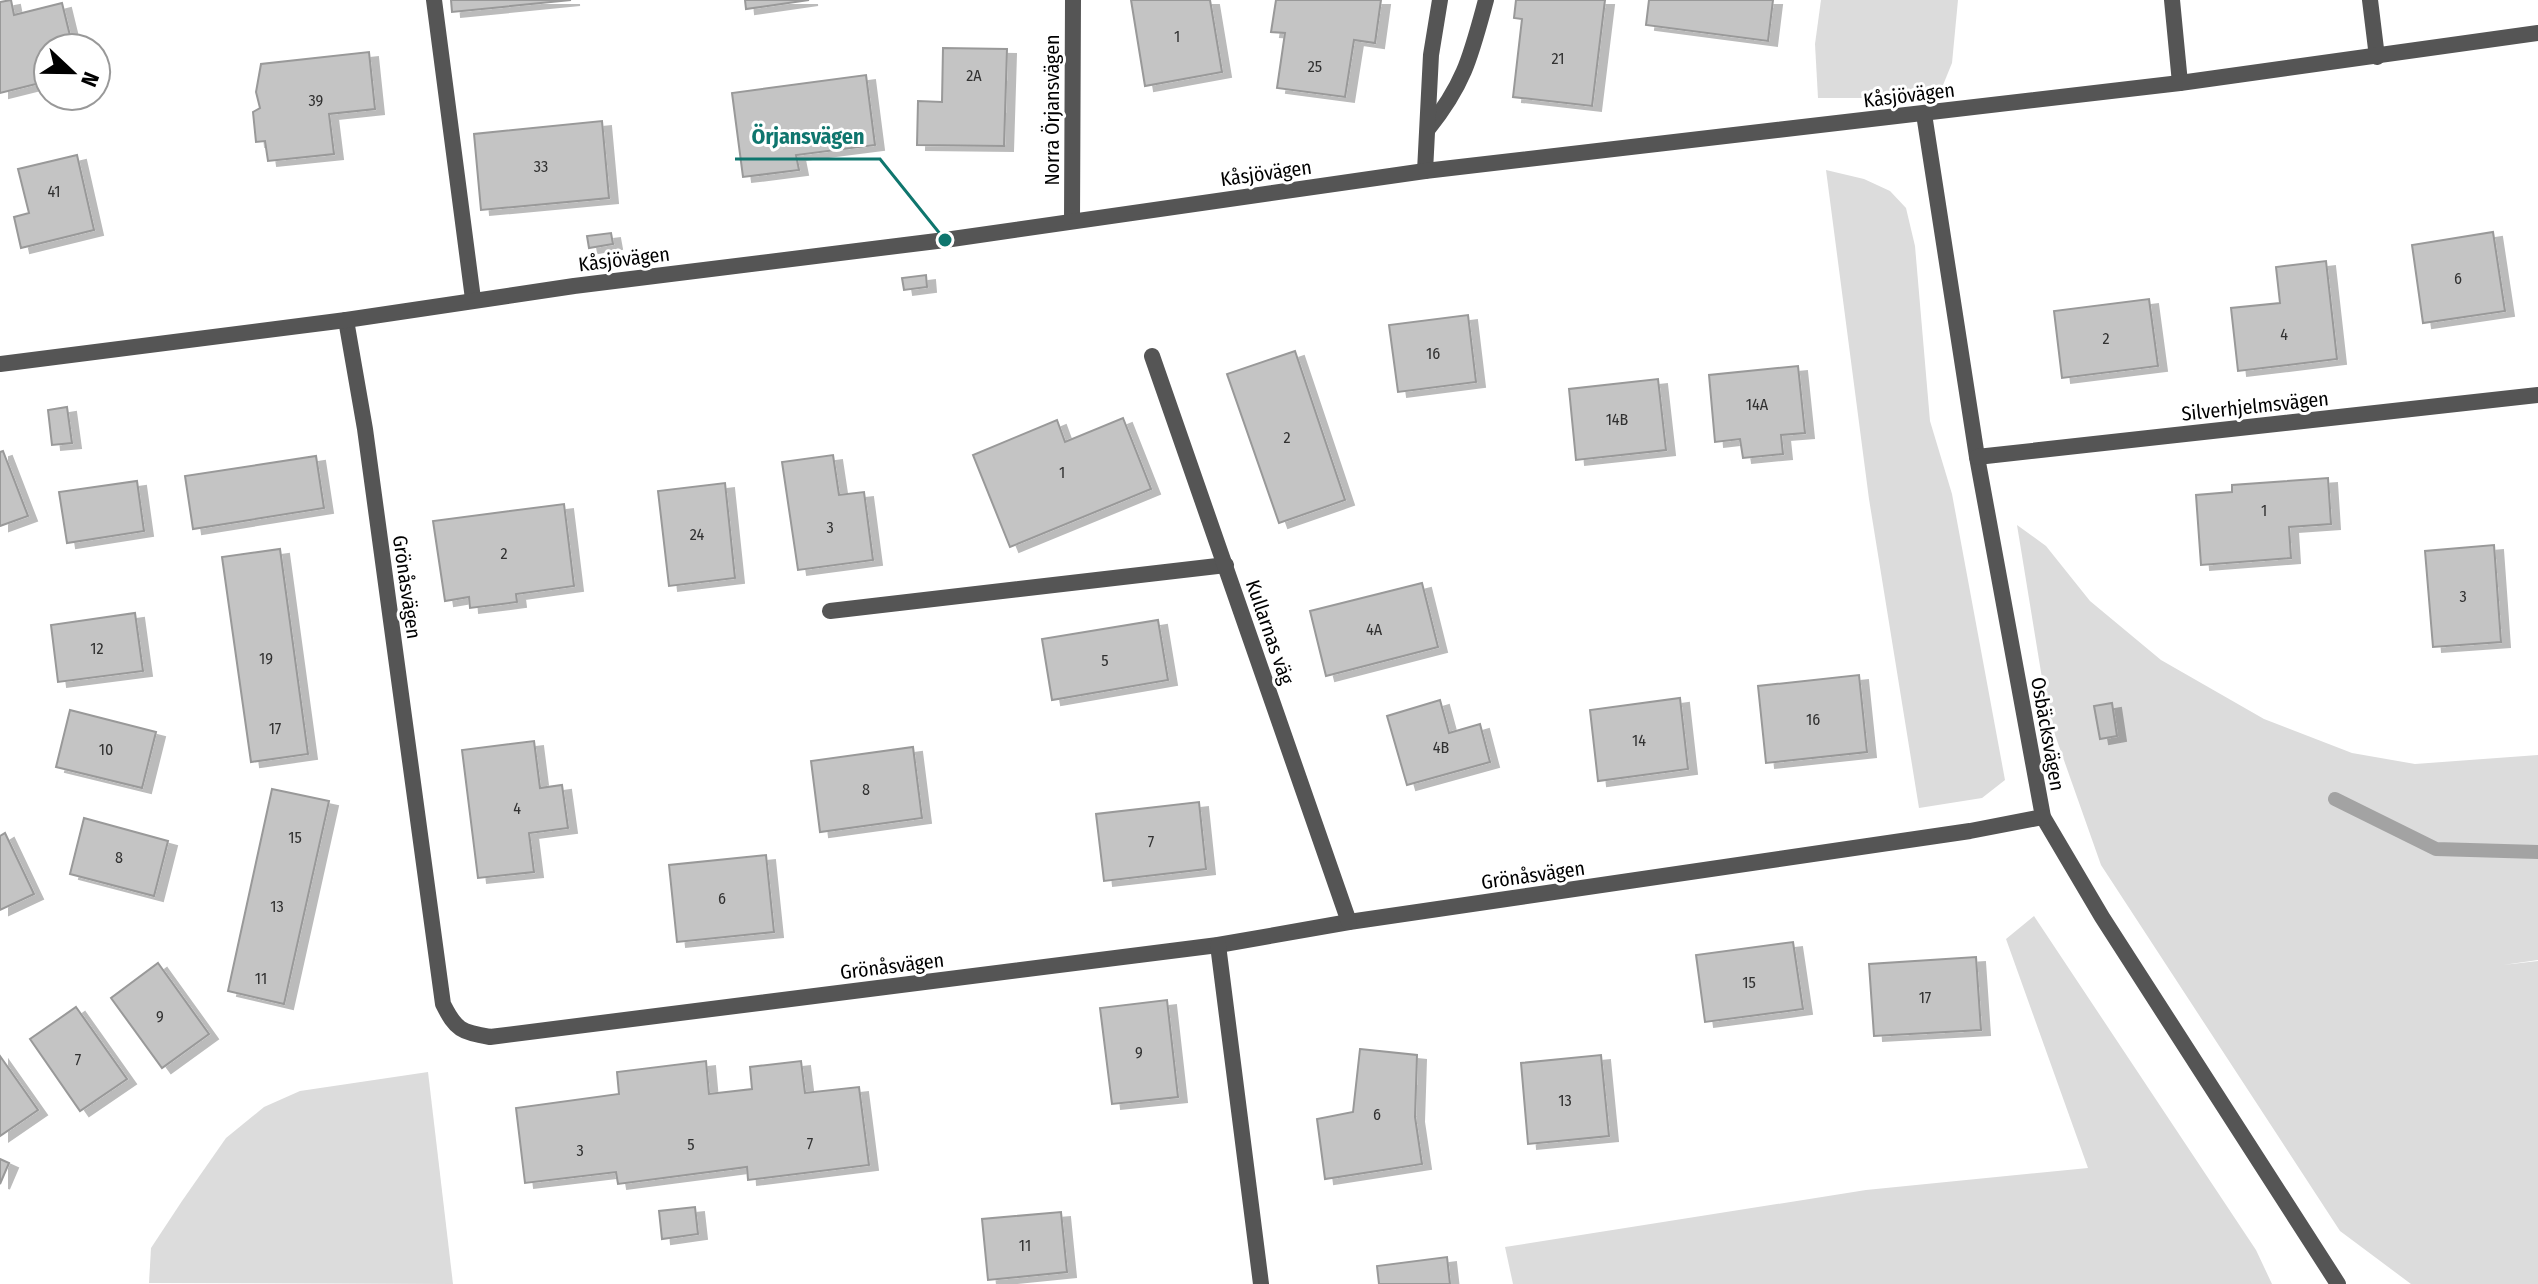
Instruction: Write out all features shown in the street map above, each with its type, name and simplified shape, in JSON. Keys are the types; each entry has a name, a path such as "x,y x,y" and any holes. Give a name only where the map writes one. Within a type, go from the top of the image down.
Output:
{"street":[{"path":"434,0 473,299"},
{"name":"Norra Örjansvägen","path":"1072,220 1073,0"},
{"path":"1425,171 1431,55 1440,0"},
{"path":"1428,129 1450,103 1466,72 1486,0"},
{"path":"2172,0 2180,83"},
{"path":"2370,0 2377,57"},
{"name":"Kåsjövägen","path":"0,364 346,320 473,299 945,240 1425,171 2180,83 2538,33"},
{"name":"Osbäcksvägen","path":"1924,114 1977,457 2043,817 2102,917 2338,1284"},
{"name":"Grönåsvägen","path":"346,320 365,429 443,1004 454,1025 466,1033 490,1037 1218,945 1349,922 1970,831 2043,817"},
{"name":"Kullarnas väg","path":"1152,356 1349,922"},
{"name":"Silverhjelmsvägen","path":"1977,457 2538,395"},
{"path":"830,611 1226,565"},
{"path":"1218,945 1261,1284"}],"shaded area":[{"path":"1821,0 1958,0 1952,63 1941,90 1913,98 1818,98 1815,44"},
{"path":"1826,170 1864,179 1890,191 1906,208 1915,246 1930,421 1952,494 2005,780 1982,798 1919,808 1869,499"},
{"path":"2017,525 2046,546 2090,601 2161,660 2264,719 2352,753 2415,764 2538,755 2538,960 2503,965 2538,961 2538,1284 2411,1284 2340,1231 2101,865 2048,715"},
{"path":"2034,916 2256,1250 2272,1284 1513,1284 1505,1247 1866,1190 2088,1168 2006,939"},
{"path":"428,1072 453,1284 149,1283 151,1248 226,1138 264,1107 300,1091"}],"building":[{"path":"11,0 14,15 62,3 69,32 32,32 32,85 0,93 0,2"},
{"path":"451,0 571,0 452,12"},
{"path":"745,0 809,0 746,9"},
{"path":"1131,0 1210,0 1222,72 1145,86"},
{"path":"1276,0 1381,0 1375,43 1354,40 1345,97 1277,88 1285,33 1271,32"},
{"path":"1516,0 1605,0 1592,106 1513,97 1522,19 1514,18"},
{"path":"1649,0 1773,0 1768,41 1646,25"},
{"path":"943,48 1007,49 1004,146 917,145 918,101 942,102"},
{"path":"369,52 375,109 329,114 334,154 268,161 265,141 256,142 253,112 260,108 256,92 261,64"},
{"path":"866,75 875,145 796,155 799,170 743,177 732,93"},
{"path":"602,121 609,198 481,210 474,134"},
{"path":"77,155 94,230 21,248 14,217 29,213 18,169"},
{"path":"2493,232 2505,311 2423,323 2412,245"},
{"path":"611,233 613,244 589,248 587,236"},
{"path":"2326,261 2337,359 2238,371 2231,308 2280,303 2276,267"},
{"path":"926,275 927,287 904,290 902,278"},
{"path":"2149,299 2158,366 2062,378 2054,311"},
{"path":"1468,315 1476,382 1398,392 1389,325"},
{"path":"1295,351 1345,500 1279,523 1227,374"},
{"path":"1798,366 1805,433 1781,435 1783,454 1743,458 1740,439 1715,442 1709,375"},
{"path":"1658,379 1666,450 1576,460 1569,389"},
{"path":"67,407 72,443 52,445 48,410"},
{"path":"1123,418 1151,489 1010,547 973,455 1057,420 1065,442"},
{"path":"3,451 28,516 0,526 0,452"},
{"path":"833,455 839,495 864,492 873,560 798,570 782,462"},
{"path":"316,456 324,508 193,529 185,476"},
{"path":"2328,478 2331,524 2289,527 2291,558 2201,565 2196,495 2232,492 2232,485"},
{"path":"137,481 144,531 67,543 59,492"},
{"path":"725,483 735,578 669,586 658,491"},
{"path":"564,504 574,586 516,594 517,602 470,608 469,597 445,601 433,521"},
{"path":"2494,545 2501,642 2433,647 2425,551"},
{"path":"280,549 308,754 251,762 222,557"},
{"path":"1422,583 1438,647 1326,676 1310,611"},
{"path":"135,613 143,671 58,682 51,625"},
{"path":"1158,620 1168,680 1052,700 1042,639"},
{"path":"1859,675 1867,752 1766,763 1758,686"},
{"path":"1680,698 1688,769 1598,781 1590,710"},
{"path":"1440,700 1449,733 1480,724 1490,762 1407,785 1387,716"},
{"path":"2112,703 2117,736 2100,739 2094,706"},
{"path":"70,710 156,732 142,788 56,767"},
{"path":"534,741 540,788 562,785 568,828 529,833 534,872 478,878 462,750"},
{"path":"913,747 922,818 820,832 811,761"},
{"path":"272,789 329,801 284,1004 228,991"},
{"path":"1199,802 1206,869 1104,881 1096,814"},
{"path":"84,818 168,841 154,896 70,874"},
{"path":"5,833 34,894 0,910 0,836"},
{"path":"766,855 774,932 677,942 669,865"},
{"path":"1793,942 1803,1009 1705,1022 1696,955"},
{"path":"1976,957 1981,1030 1874,1036 1869,964"},
{"path":"158,963 209,1034 162,1068 111,998"},
{"path":"1167,1000 1178,1097 1112,1104 1100,1008"},
{"path":"76,1007 127,1079 80,1111 30,1039"},
{"path":"1360,1049 1417,1055 1415,1117 1422,1164 1325,1179 1317,1119 1353,1112"},
{"path":"1601,1055 1609,1136 1528,1144 1521,1063"},
{"path":"0,1056 38,1110 0,1136"},
{"path":"706,1061 709,1094 752,1089 750,1067 801,1061 805,1093 859,1087 869,1165 748,1180 747,1167 618,1184 616,1172 525,1183 516,1108 619,1094 617,1072"},
{"path":"0,1159 9,1163 0,1184"},
{"path":"695,1207 698,1234 662,1239 659,1211"},
{"path":"1061,1212 1067,1272 988,1280 982,1219"},
{"path":"1447,1257 1450,1284 1379,1284 1377,1266"}],"waterway":[{"path":"2335,799 2436,849 2538,852"}],"place":[{"name":"Örjansvägen","path":"945,240"}]}
